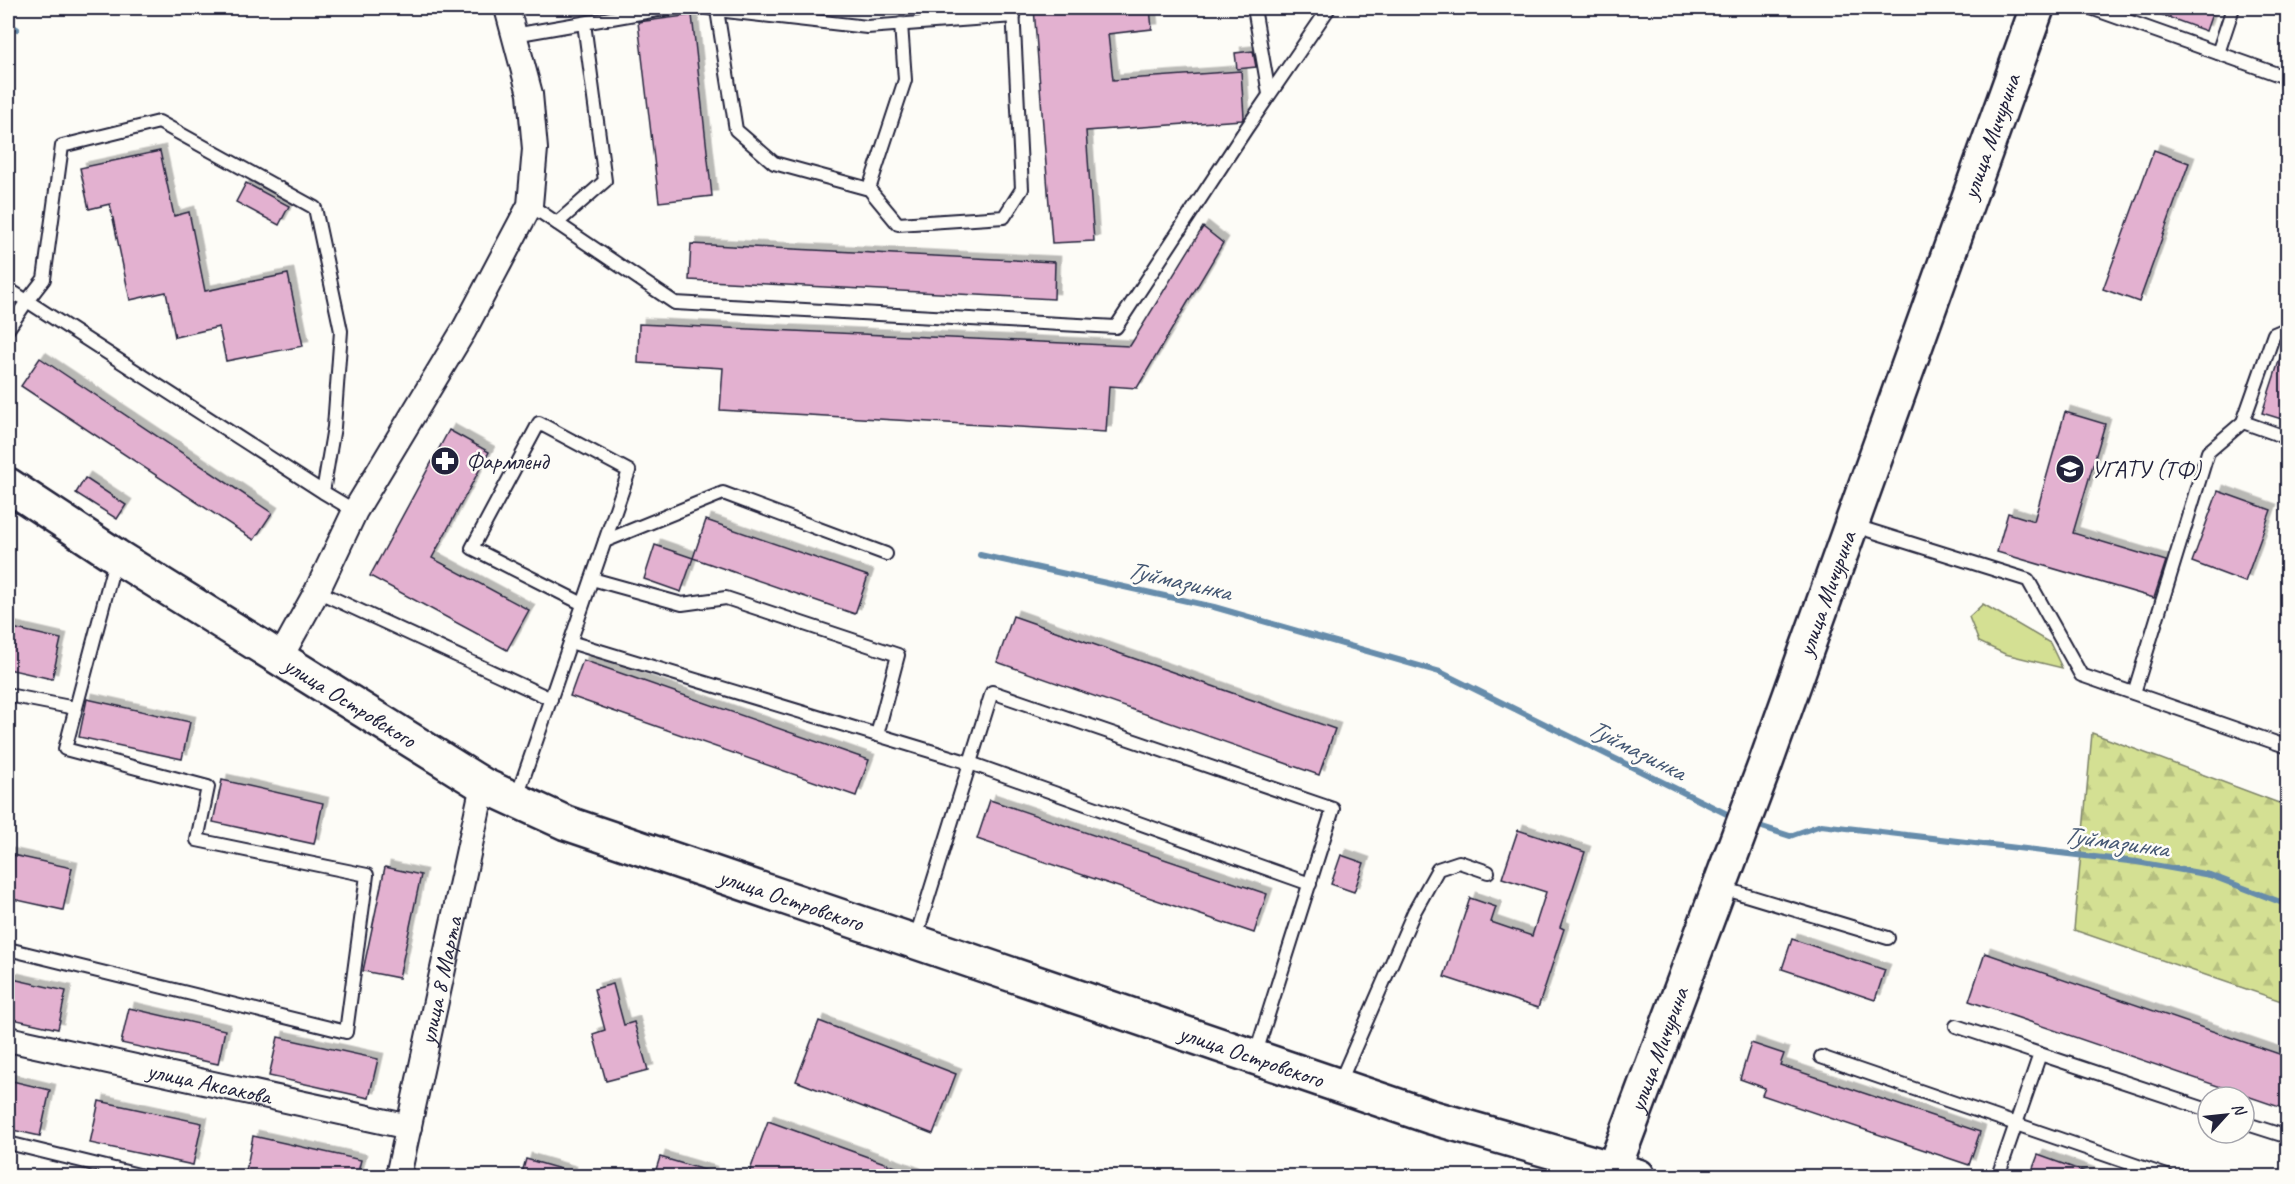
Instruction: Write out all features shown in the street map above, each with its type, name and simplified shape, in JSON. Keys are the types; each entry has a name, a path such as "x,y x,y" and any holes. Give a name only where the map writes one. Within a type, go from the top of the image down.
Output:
{"main road":[{"name":"улица Мичурина","path":"1621,1174 1719,887 2037,8"},
{"name":"улица Островского","path":"8,485 116,556 483,785 566,823 1431,1117 1621,1174"}],"street":[{"path":"280,658 317,591 355,512 464,330 530,205 536,149 530,94 507,8"},
{"name":"улица 8 Марта","path":"398,1176 483,785"},
{"name":"улица Аксакова","path":"8,1039 408,1127"}],"lane":[{"path":"514,35 669,8"},
{"path":"1254,8 1269,94"},
{"path":"530,205 675,303 1116,327 1269,94 1329,8"},
{"path":"2091,8 2288,78"},
{"path":"2218,53 2233,8"},
{"path":"712,9 867,27 1014,12 1022,189 1004,217 898,224 869,189 774,163 736,130 712,9"},
{"path":"557,223 604,181 584,22"},
{"path":"869,189 905,80 902,24"},
{"path":"8,329 44,279 62,146 159,122 315,208 341,331 334,427 323,492"},
{"path":"8,289 355,512"},
{"path":"2134,693 2208,452 2243,422 2274,334 2288,328"},
{"path":"2274,334 2288,338"},
{"path":"2243,422 2288,438"},
{"path":"515,801 629,471 539,423 472,548 583,604"},
{"path":"605,541 723,493 885,554"},
{"path":"1851,525 2028,580 2081,675 2288,747"},
{"path":"8,949 346,1032 367,875 197,840 208,787 65,750 116,556"},
{"path":"592,579 681,604 726,598 898,655 877,735"},
{"path":"317,591 550,699"},
{"path":"570,642 970,764 1310,884"},
{"path":"914,941 992,692 1333,809 1254,1057"},
{"path":"8,695 75,708"},
{"path":"1339,1086 1414,912 1438,869 1459,862 1488,872"},
{"path":"1719,887 1888,938"},
{"path":"1956,1026 2196,1106"},
{"path":"1998,1176 2040,1054"},
{"path":"1821,1057 2167,1176"},
{"path":"2256,1127 2288,1137"},
{"path":"8,1143 143,1176"}],"green space":[{"path":"1983,604 2050,643 2062,668 2005,654 1979,642 1969,617"},
{"path":"2092,733 2287,806 2287,1003 2074,930"}],"building":[{"path":"1034,8 1150,8 1152,29 1108,34 1113,80 1241,71 1244,117 1242,120 1086,131 1094,241 1052,243"},
{"path":"2147,8 2214,8 2206,31"},
{"path":"692,15 712,196 659,202 638,22"},
{"path":"1253,51 1256,67 1237,69 1235,53"},
{"path":"2154,150 2189,163 2139,302 2103,289"},
{"path":"160,151 174,216 189,212 205,291 288,274 303,346 226,361 219,327 175,337 166,292 130,300 110,204 89,209 80,168"},
{"path":"246,183 289,206 279,225 236,202"},
{"path":"1203,227 1223,243 1137,388 1109,386 1106,432 720,410 723,368 638,363 639,324 1130,346"},
{"path":"691,244 1055,262 1054,299 689,280"},
{"path":"2284,346 2288,346 2288,421 2262,413"},
{"path":"40,358 272,513 254,540 21,386"},
{"name":"УГАТУ (ТФ)","path":"2065,412 2105,424 2073,533 2166,561 2154,598 1997,552 2008,513 2034,521"},
{"path":"449,430 489,452 432,558 529,610 507,650 370,576"},
{"path":"85,478 126,505 117,519 76,493"},
{"path":"2218,491 2271,510 2245,582 2192,562"},
{"path":"706,520 868,576 855,614 693,558"},
{"path":"655,545 693,558 681,592 644,579"},
{"path":"1013,616 1335,729 1319,775 997,662"},
{"path":"8,627 61,639 52,679 8,669"},
{"path":"583,660 869,760 856,796 570,696"},
{"path":"87,699 190,722 182,759 79,737"},
{"path":"222,780 323,803 314,844 213,822"},
{"path":"990,800 1267,894 1254,933 977,839"},
{"path":"1518,830 1585,852 1560,927 1564,929 1538,1008 1444,977 1470,898 1496,907 1491,922 1532,936 1546,892 1502,878"},
{"path":"8,854 72,868 63,910 8,898"},
{"path":"1341,855 1364,863 1354,892 1331,884"},
{"path":"385,867 421,875 399,978 363,971"},
{"path":"1792,939 1885,970 1875,1000 1782,969"},
{"path":"1985,953 2288,1057 2288,1110 2256,1099 2256,1085 2215,1085 1969,1001"},
{"path":"8,978 66,991 58,1029 8,1018"},
{"path":"613,984 624,1025 634,1022 648,1070 606,1081 593,1034 605,1030 594,989"},
{"path":"129,1008 225,1030 218,1064 121,1043"},
{"path":"819,1021 956,1074 933,1134 796,1081"},
{"path":"278,1037 378,1059 369,1098 269,1076"},
{"path":"1751,1043 1784,1054 1780,1065 1980,1132 1969,1165 1762,1095 1765,1088 1740,1079"},
{"path":"8,1080 50,1090 40,1136 8,1129"},
{"path":"99,1101 202,1123 193,1165 90,1143"},
{"path":"768,1121 915,1174 914,1176 748,1176"},
{"path":"253,1136 361,1160 357,1176 245,1176"},
{"path":"2038,1155 2091,1174 2091,1176 2030,1176"},
{"path":"660,1157 711,1172 711,1176 654,1176"},
{"path":"526,1159 571,1172 570,1176 521,1176"}],"waterway":[{"name":"Туймазинка","path":"8,24 17,29"},
{"name":"Туймазинка","path":"980,555 1214,607 1440,672 1735,818"},
{"name":"Туймазинка","path":"1753,824 1790,836 1821,825 2137,862 2210,875 2288,905"}],"place":[{"name":"Фармленд","path":"445,461"},
{"name":"УГАТУ (ТФ)","path":"2070,469"}]}
